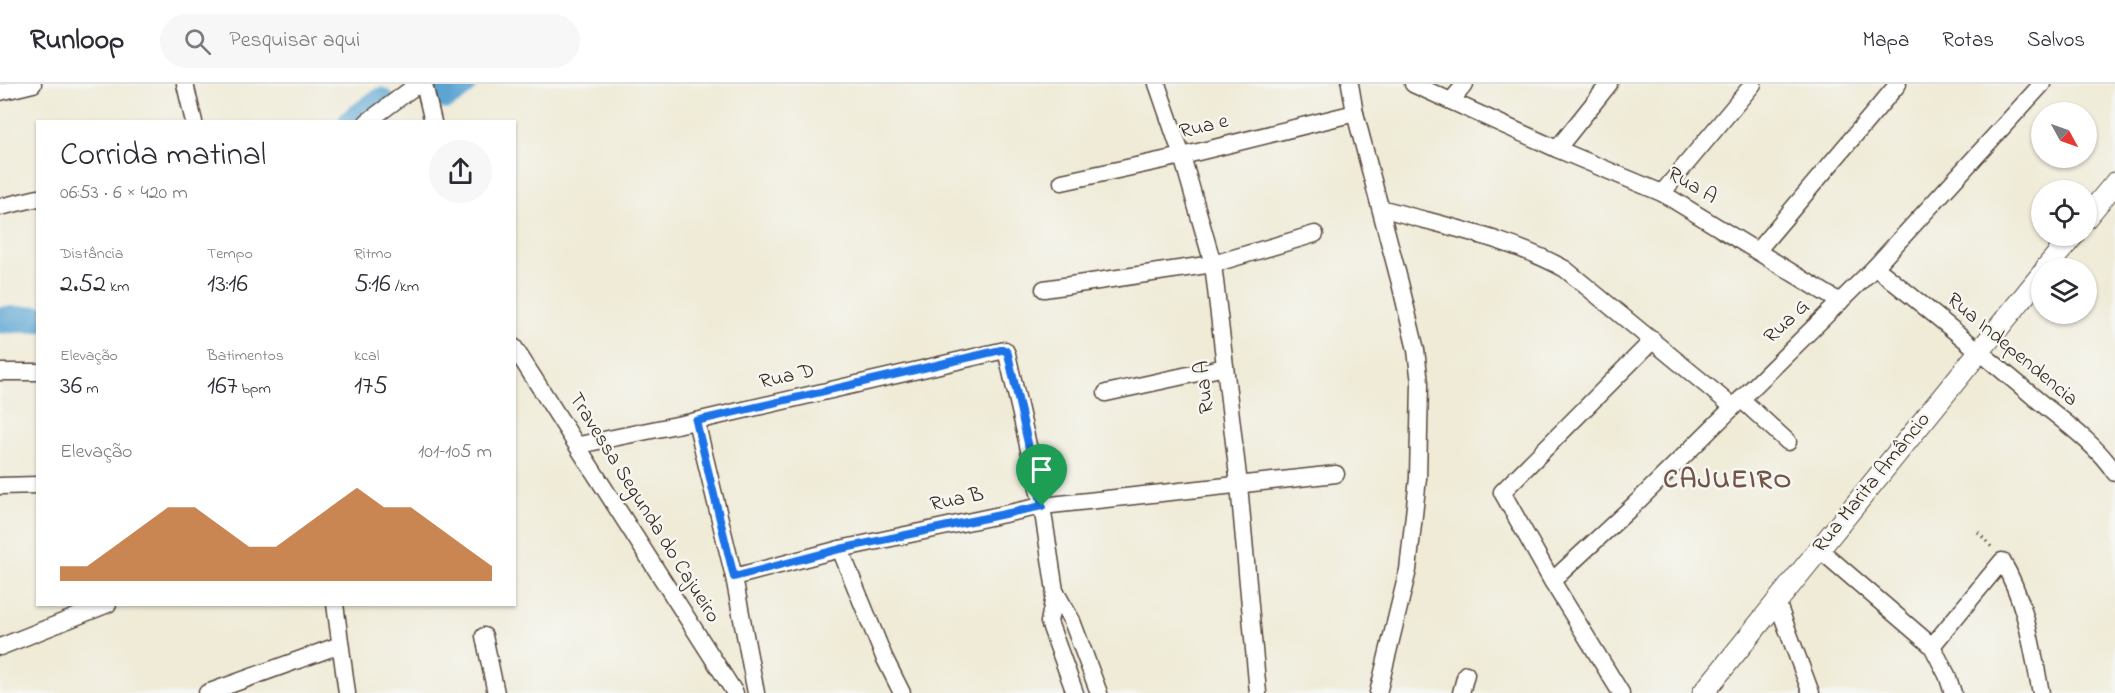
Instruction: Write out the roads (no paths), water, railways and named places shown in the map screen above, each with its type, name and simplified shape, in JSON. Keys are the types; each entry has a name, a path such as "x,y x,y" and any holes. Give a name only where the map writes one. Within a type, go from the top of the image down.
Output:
{"street":[{"path":"0,92 33,84"},
{"path":"185,84 194,120"},
{"path":"370,120 418,84"},
{"path":"424,84 433,120"},
{"name":"Rua A","path":"1157,84 1182,156 1214,264 1239,485 1258,693"},
{"path":"1350,84 1416,351 1420,395 1418,478 1408,570 1378,693"},
{"name":"Rua A","path":"1413,84 1662,193 1840,302"},
{"path":"1451,101 1464,84"},
{"path":"1557,149 1609,84"},
{"path":"1662,193 1753,84"},
{"path":"1757,251 1898,84"},
{"name":"Rua G","path":"1552,581 1635,504 1875,267 2042,84"},
{"name":"Rua e","path":"1062,182 1182,156 1356,113"},
{"path":"2097,205 2115,183"},
{"path":"0,207 36,198"},
{"path":"1381,208 1541,255 1565,269 1653,340 1788,442"},
{"path":"1044,289 1214,264 1315,234"},
{"path":"2054,258 2065,246"},
{"name":"Rua Independencia","path":"1875,267 2088,442 2106,459 2115,473"},
{"name":"Rua Marita Amâncio","path":"1703,693 2031,287"},
{"path":"1621,693 1552,581 1502,492 1653,340"},
{"name":"Travessa Segunda do Cajueiro","path":"516,350 735,693"},
{"name":"Rua D","path":"579,446 1005,350 1008,354 1042,506"},
{"path":"1106,393 1225,367"},
{"path":"0,372 36,372"},
{"path":"696,421 734,577 756,693"},
{"name":"Rua B","path":"734,577 840,549 1042,506 1336,474"},
{"path":"0,486 36,485"},
{"path":"1042,506 1055,591 1050,622 1072,686 1091,672"},
{"path":"840,549 884,657 902,693"},
{"path":"1819,549 1932,646 1947,675 1953,693"},
{"path":"1932,646 2002,561 2017,590 2023,610 2041,693"},
{"path":"1055,591 1072,621 1099,693"},
{"path":"1777,602 1811,693"},
{"path":"0,647 103,606"},
{"path":"335,606 347,693"},
{"path":"484,636 496,693"},
{"path":"207,693 340,645"},
{"path":"1461,693 1466,674"}],"waterway":[{"path":"446,96 463,84"},
{"path":"355,120 381,101"},
{"path":"0,320 36,319"}],"district":[{"name":"CAJUEIRO","path":"1728,480"}]}
